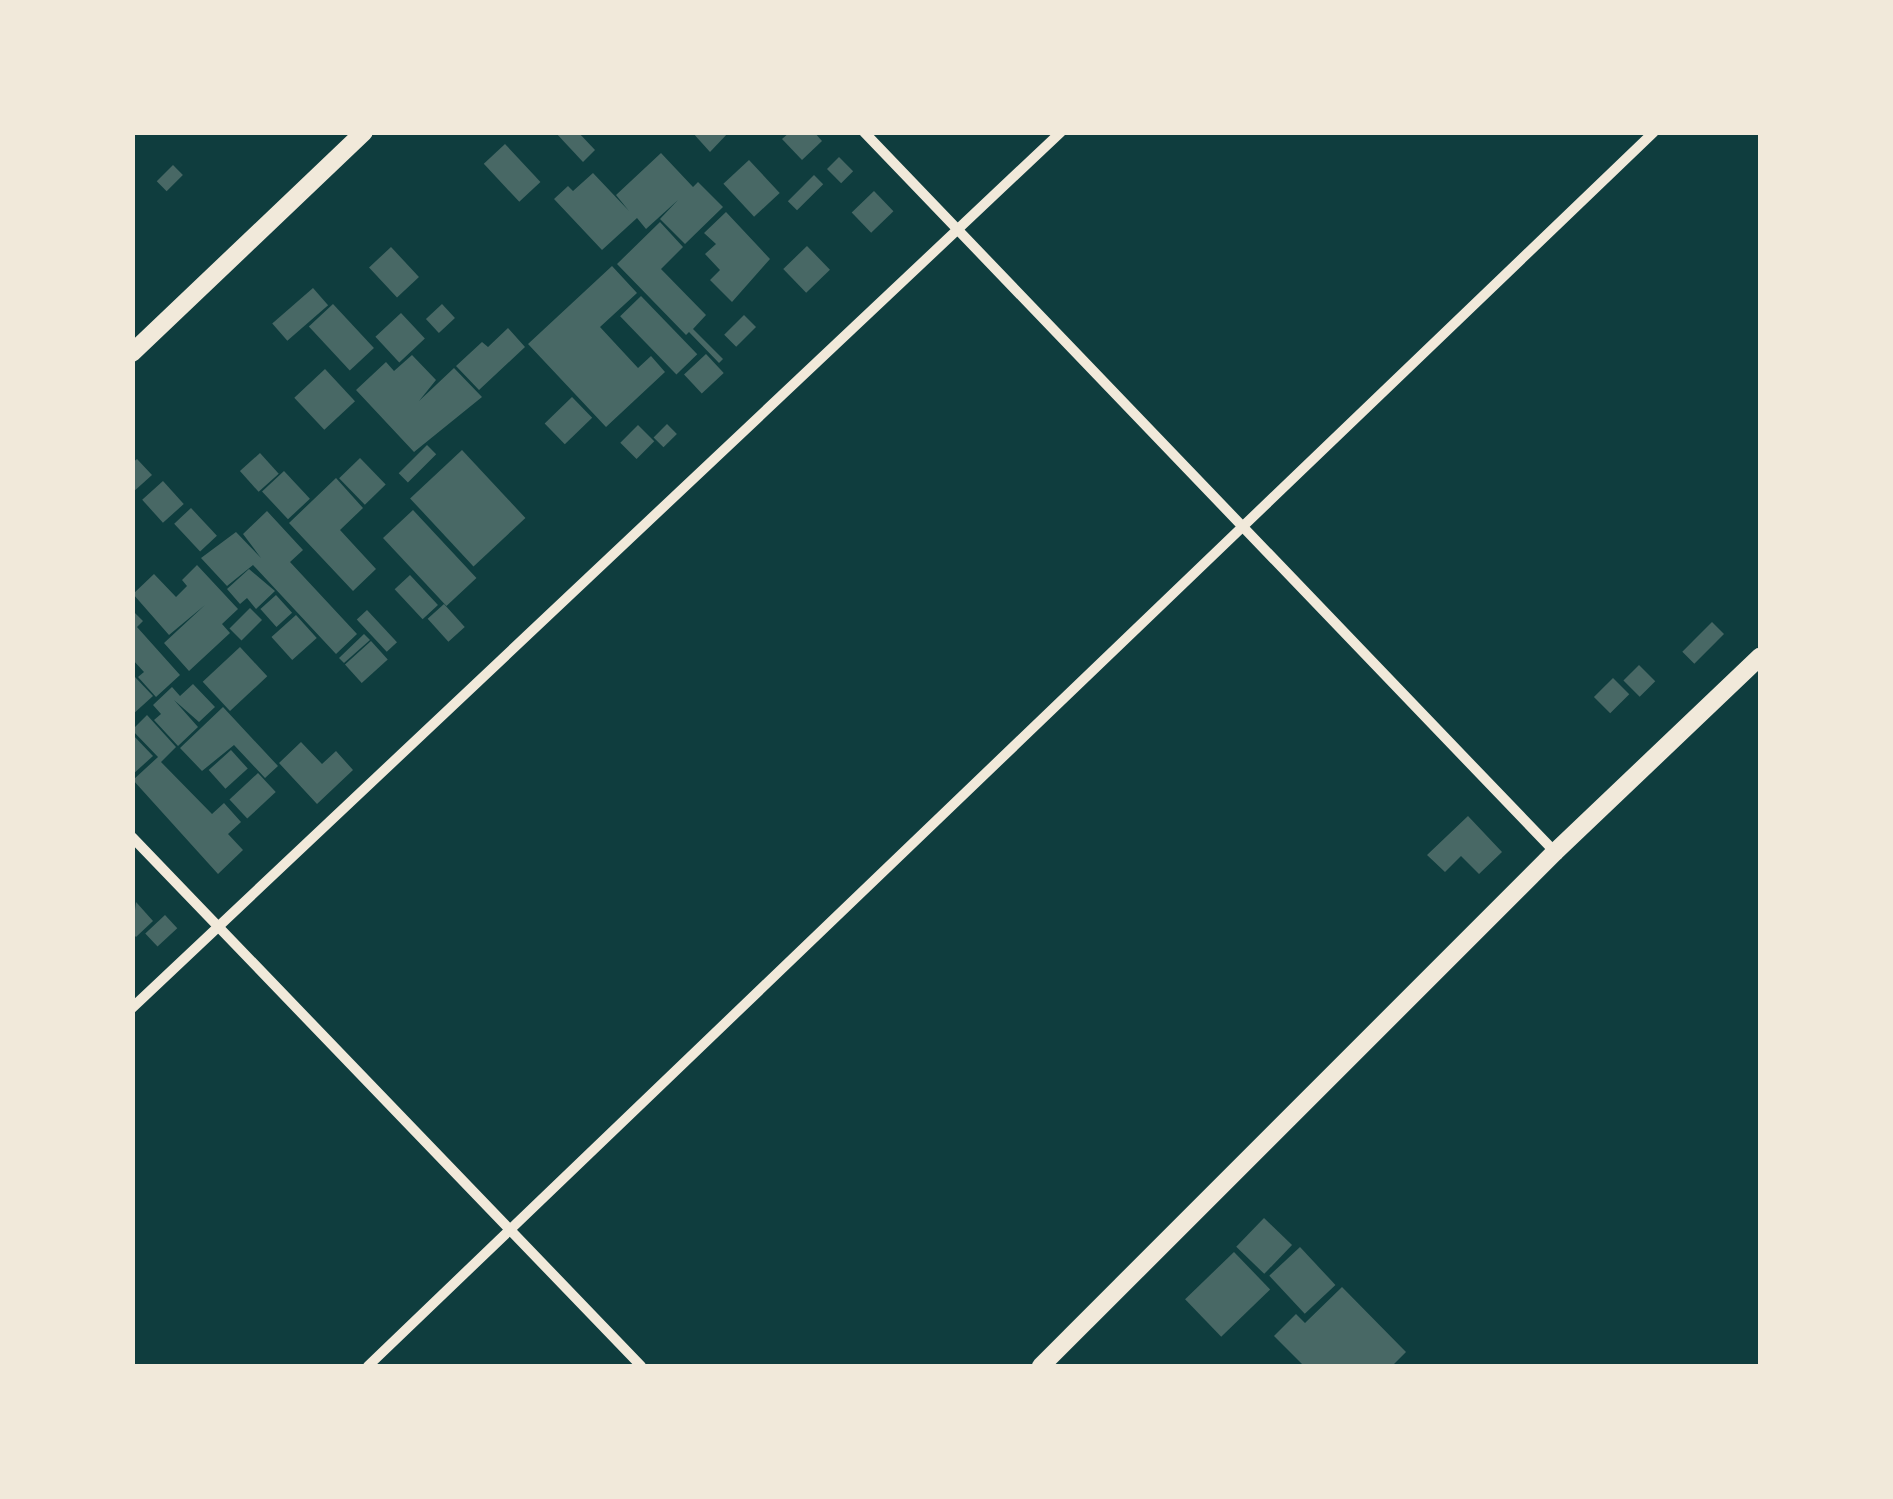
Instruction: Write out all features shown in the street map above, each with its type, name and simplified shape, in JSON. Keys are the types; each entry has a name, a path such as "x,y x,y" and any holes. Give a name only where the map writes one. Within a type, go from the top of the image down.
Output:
{"street":[{"path":"132,353 364,132"},
{"path":"864,132 1555,852"},
{"path":"132,1008 1060,132"},
{"path":"368,1366 1654,132"},
{"path":"1041,1366 1555,852 1760,657"},
{"path":"132,837 641,1366"}],"building":[{"path":"555,132 578,132 595,150 583,162"},
{"path":"692,132 729,132 710,152"},
{"path":"790,132 814,132 822,141 802,160 782,139"},
{"path":"505,144 540,182 519,202 484,164"},
{"path":"661,153 693,187 698,182 723,207 685,244 660,219 678,200 646,229 637,218 602,250 554,199 568,186 573,191 593,173 629,211 616,195"},
{"path":"839,157 853,171 841,183 827,169"},
{"path":"749,160 780,193 754,217 723,184"},
{"path":"173,165 183,175 167,191 157,181"},
{"path":"814,175 823,184 797,210 788,201"},
{"path":"874,191 893,211 871,233 852,213"},
{"path":"726,212 770,259 732,302 710,280 720,270 705,254 716,244 704,233"},
{"path":"660,222 683,247 661,269 706,315 693,329 723,359 719,363 617,264"},
{"path":"807,246 830,270 806,293 783,269"},
{"path":"391,247 419,277 397,297 369,267"},
{"path":"612,266 637,293 600,327 638,368 651,356 665,372 606,427 528,344"},
{"path":"313,288 328,305 287,341 272,323"},
{"path":"641,296 697,354 676,374 620,316"},
{"path":"333,304 374,348 350,370 309,327"},
{"path":"442,304 455,318 439,333 426,319"},
{"path":"401,313 425,339 399,362 375,337"},
{"path":"744,315 756,327 736,347 724,335"},
{"path":"508,328 525,347 479,390 456,366 482,342 488,347"},
{"path":"706,354 724,373 702,393 684,374"},
{"path":"412,355 436,380 419,401 454,368 482,397 414,452 356,390 386,362 394,371"},
{"path":"325,369 355,401 324,430 294,398"},
{"path":"572,397 592,418 565,444 545,423"},
{"path":"667,424 677,434 663,447 654,437"},
{"path":"638,425 654,441 637,459 620,443"},
{"path":"427,445 436,454 408,482 399,473"},
{"path":"462,450 525,518 473,566 410,498"},
{"path":"260,453 279,474 259,492 240,471"},
{"path":"360,458 386,485 365,505 339,478"},
{"path":"137,459 152,475 132,493 132,463"},
{"path":"284,471 310,499 288,519 262,491"},
{"path":"336,478 363,508 340,530 376,569 353,591 289,523"},
{"path":"163,481 184,504 163,523 142,500"},
{"path":"191,508 217,536 200,551 174,524"},
{"path":"413,510 476,578 446,606 383,538"},
{"path":"267,511 303,550 290,562 357,634 336,654 253,565 227,586 201,558 236,532 261,558 243,534"},
{"path":"197,565 238,609 222,624 230,633 189,671 164,643 205,605 169,635 133,594 154,574 176,597 187,586 182,580"},
{"path":"249,569 275,591 256,609 247,598 240,604 227,589"},
{"path":"410,575 438,605 423,619 395,589"},
{"path":"276,595 292,613 276,627 260,609"},
{"path":"444,604 465,627 448,642 428,619"},
{"path":"250,608 262,620 242,641 229,629"},
{"path":"132,610 143,621 137,627 180,675 156,697 138,677 144,672 132,659"},
{"path":"367,610 397,642 387,652 357,620"},
{"path":"296,615 317,638 292,660 271,637"},
{"path":"1712,622 1724,634 1694,664 1682,652"},
{"path":"364,634 370,640 344,663 339,658"},
{"path":"371,641 388,660 362,683 345,664"},
{"path":"240,647 267,676 230,711 203,682"},
{"path":"1639,665 1655,681 1640,697 1623,681"},
{"path":"135,677 153,696 132,715 132,680"},
{"path":"1613,678 1629,694 1610,713 1594,697"},
{"path":"193,684 215,707 199,722 174,700 198,727 178,746 154,720 161,714 153,705 172,687 180,696"},
{"path":"223,707 278,766 265,778 234,745 202,771 180,748"},
{"path":"147,715 176,747 161,762 212,814 224,803 241,822 228,834 243,850 218,874 133,780 158,757 132,730"},
{"path":"132,734 153,756 132,775"},
{"path":"301,742 322,764 336,751 353,770 317,804 279,763"},
{"path":"231,750 248,769 225,789 209,770"},
{"path":"258,773 276,792 247,819 229,800"},
{"path":"1468,816 1502,852 1479,874 1461,856 1445,872 1427,855"},
{"path":"136,902 153,921 136,937 132,933"},
{"path":"165,915 177,928 158,947 145,933"},
{"path":"1264,1218 1292,1245 1264,1274 1236,1247"},
{"path":"1300,1247 1335,1285 1305,1314 1269,1276"},
{"path":"1234,1252 1270,1289 1221,1337 1185,1299"},
{"path":"1342,1287 1406,1352 1392,1366 1304,1366 1274,1336 1296,1314 1305,1323"}]}
